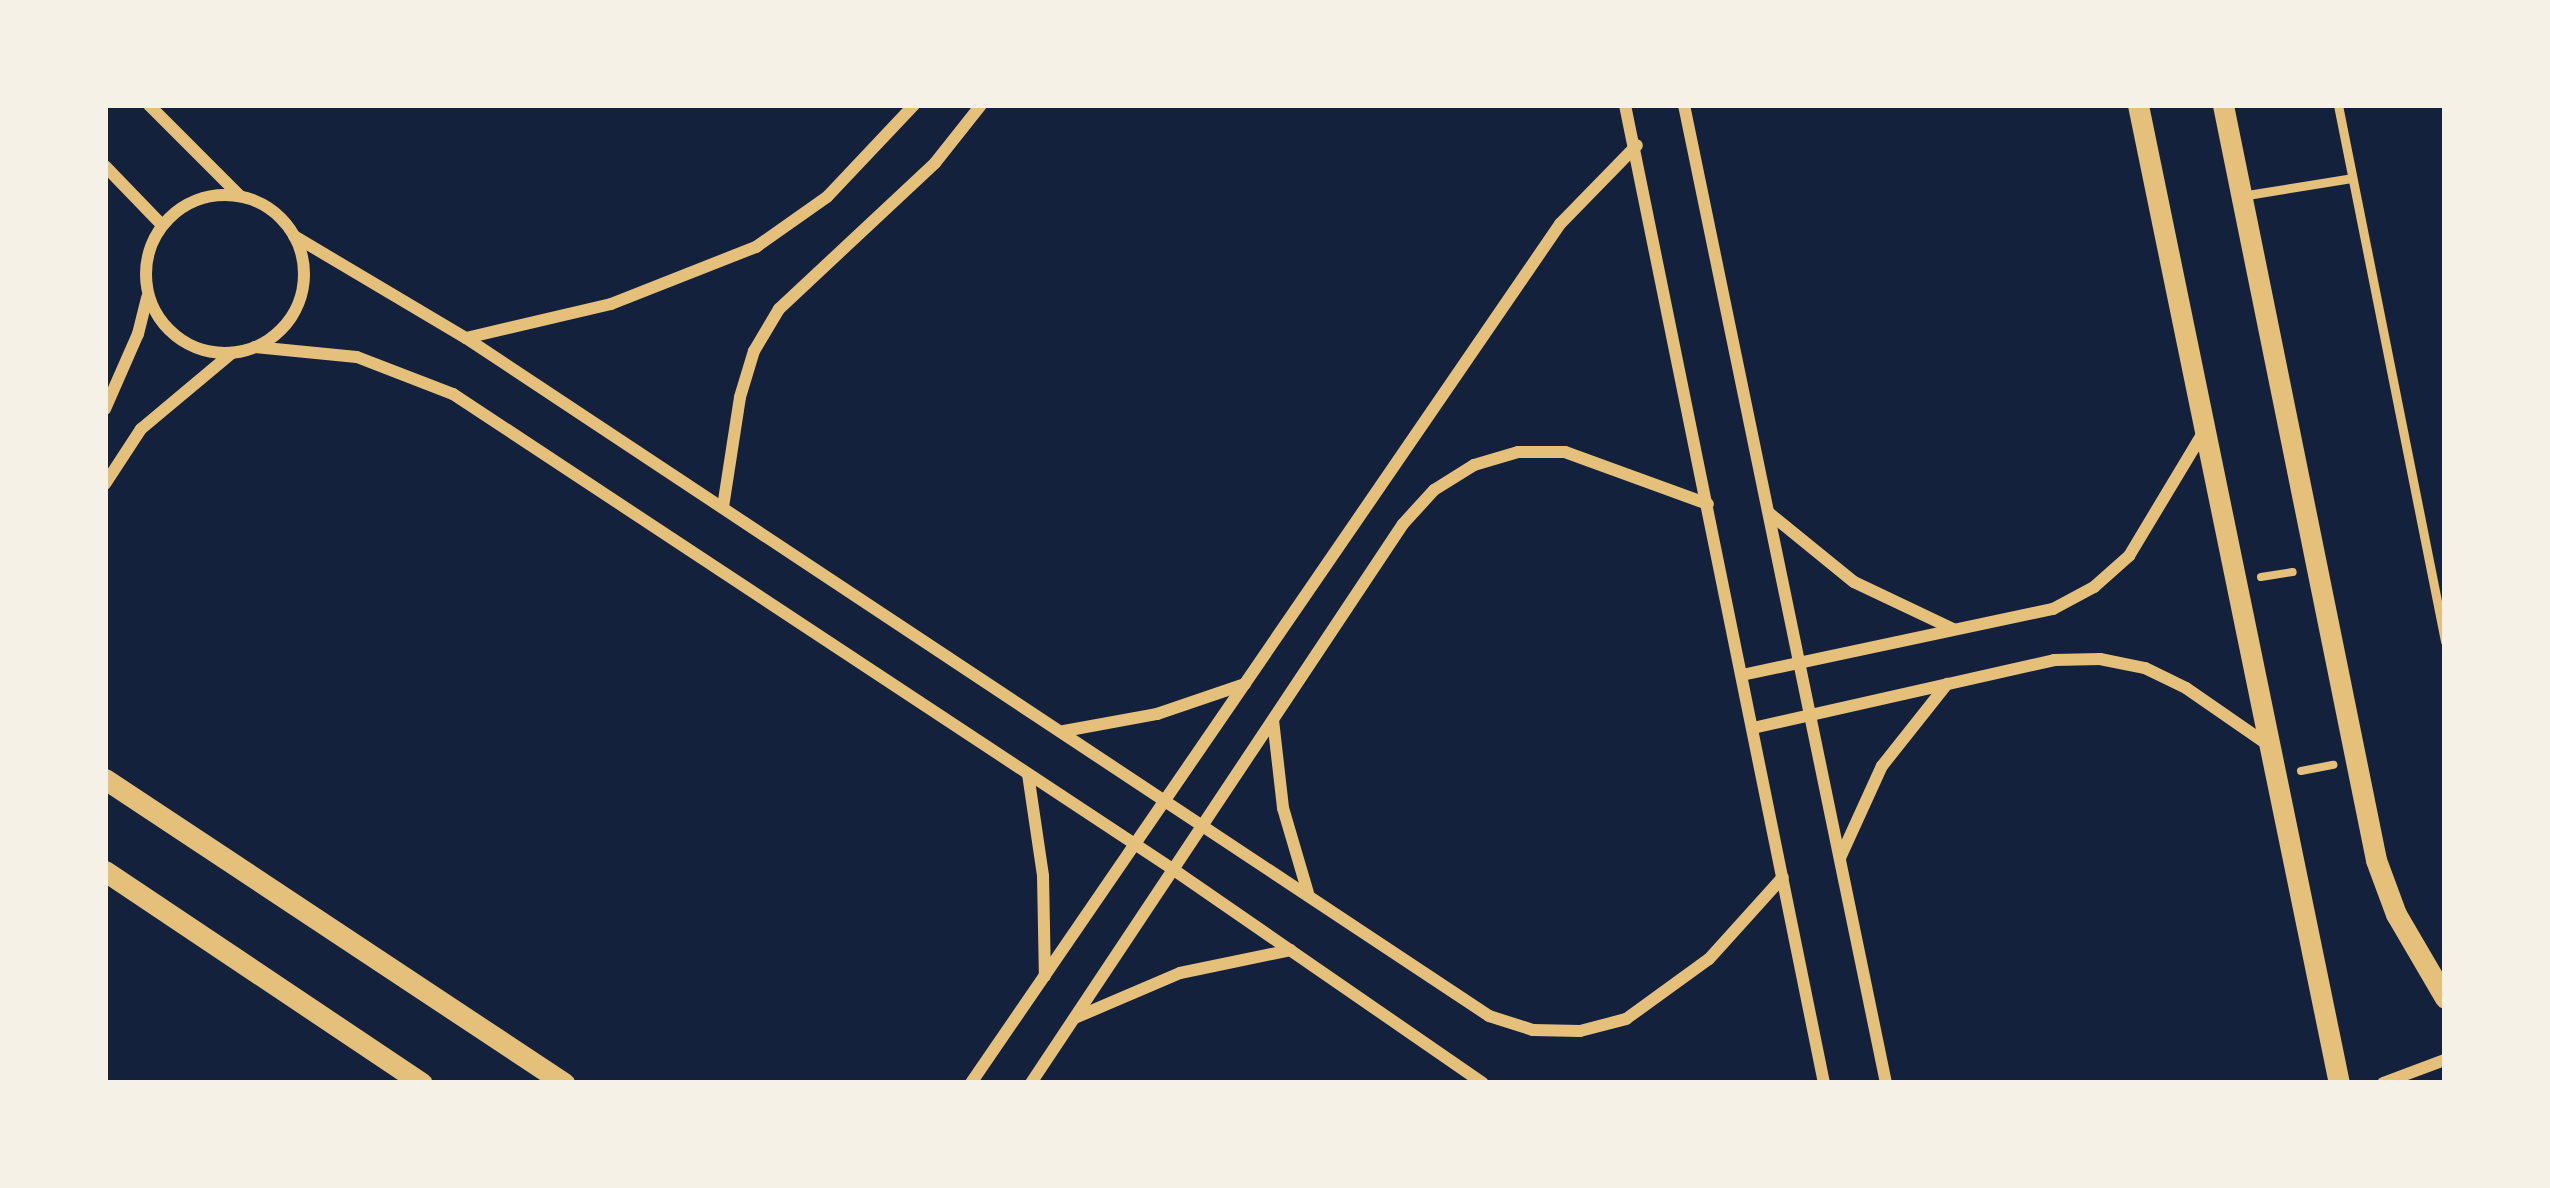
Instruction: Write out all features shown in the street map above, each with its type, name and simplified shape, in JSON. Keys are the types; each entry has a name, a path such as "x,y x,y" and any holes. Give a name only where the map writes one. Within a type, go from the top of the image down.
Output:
{"street":[{"path":"149,105 240,196"},
{"path":"466,338 610,304 756,247 827,197 914,105"},
{"path":"723,508 740,398 754,351 779,309 935,163 981,105"},
{"path":"1625,105 1637,145 1825,1083"},
{"path":"1684,105 1886,1083"},
{"path":"2138,105 2339,1083"},
{"path":"2223,105 2377,860 2396,914 2445,998"},
{"path":"971,1083 1560,224 1582,196 1637,145"},
{"path":"105,166 162,225"},
{"path":"105,409 148,296 150,247 162,225 184,206 211,196 240,196 262,204 294,236 466,338 1489,1016 1533,1030 1580,1031 1626,1018 1666,994 1749,920 1783,877"},
{"path":"255,347 294,313 303,287 303,261 294,236"},
{"path":"148,296 160,320 180,339 205,350 232,353 255,347 357,357 453,394 1174,870 1484,1083"},
{"path":"105,484 141,429 232,353"},
{"path":"1742,675 2054,609 2094,587 2143,537 2204,430"},
{"path":"1031,1083 1403,524 1434,490 1474,465 1518,452 1565,452 1708,504"},
{"path":"1768,512 1854,582 1954,630"},
{"path":"1753,728 2054,660 2100,659 2145,668 2186,688 2269,746"},
{"path":"1064,731 1157,714 1246,683"},
{"path":"1839,860 1882,766 1947,684"},
{"path":"1273,720 1283,808 1308,894"},
{"path":"1028,774 1042,876 1045,978"},
{"path":"105,779 564,1083"},
{"path":"105,872 422,1083"},
{"path":"1076,1018 1180,973 1292,950"},
{"path":"2383,1083 2445,1060"}],"lane":[{"path":"2338,105 2445,640"},
{"path":"2242,196 2352,178"}],"path":[{"path":"2235,581 2317,568"},
{"path":"2276,776 2356,761"}]}
